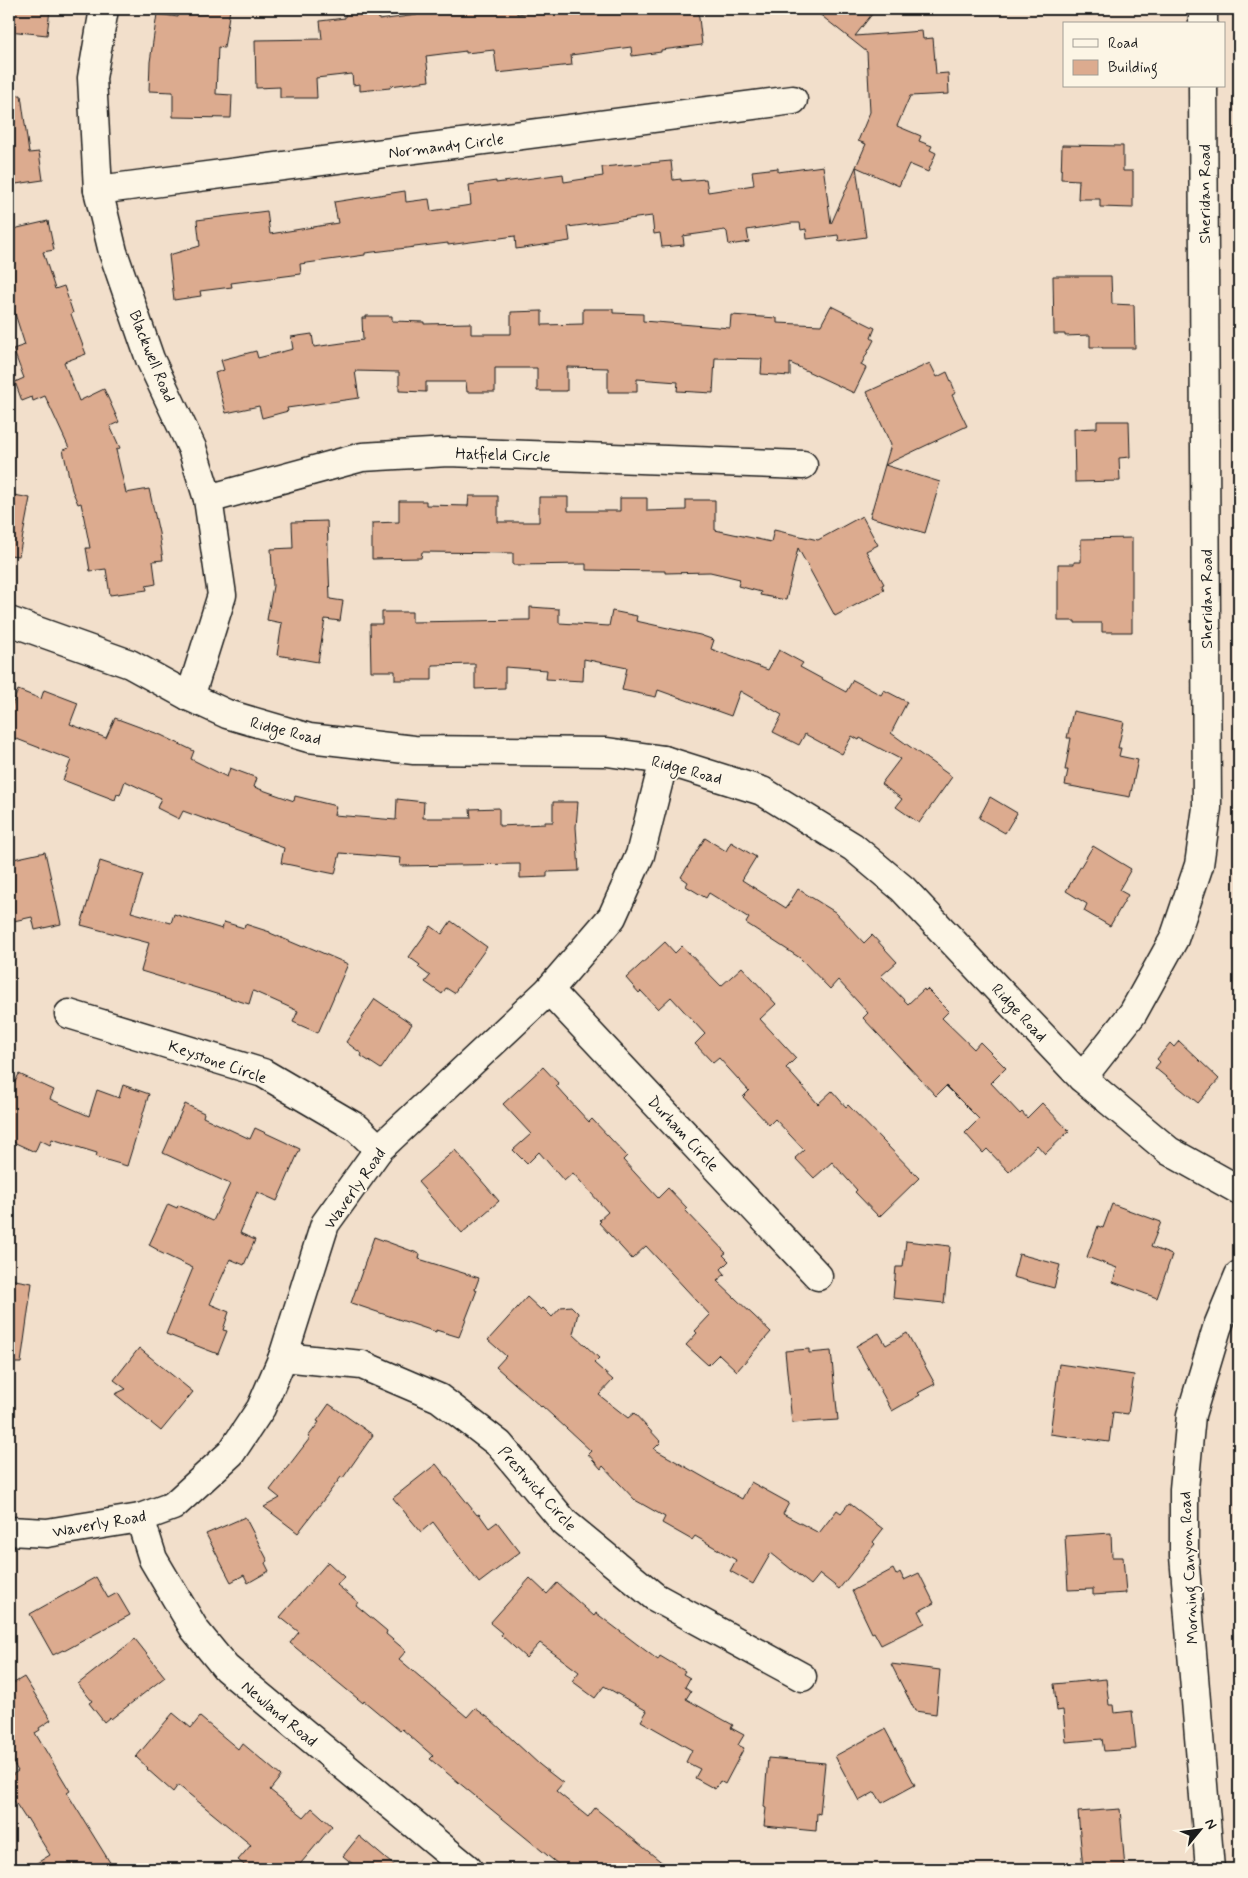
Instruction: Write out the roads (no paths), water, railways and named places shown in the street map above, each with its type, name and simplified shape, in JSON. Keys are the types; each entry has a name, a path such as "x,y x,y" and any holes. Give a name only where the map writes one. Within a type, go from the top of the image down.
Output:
{"street":[{"name":"Blackwell Road","path":"104,9 92,78 98,190 113,252 150,359 192,448 208,499 222,595 190,697"},
{"path":"1203,9 1203,22"},
{"name":"Sheridan Road","path":"1082,1078 1133,1013 1174,939 1198,865 1207,808 1203,88"},
{"name":"Normandy Circle","path":"98,190 792,100"},
{"name":"Hatfield Circle","path":"208,499 371,456 448,452 803,464"},
{"name":"Ridge Road","path":"9,621 130,664 190,697 227,714 309,738 414,750 607,752 664,760 762,791 852,847 903,889 1082,1078 1169,1151 1239,1190"},
{"name":"Waverly Road","path":"9,1531 47,1533 140,1518 172,1506 231,1452 261,1408 283,1357 325,1224 379,1149 549,990 612,917 640,855 664,760"},
{"name":"Durham Circle","path":"549,990 818,1276"},
{"name":"Keystone Circle","path":"69,1014 263,1074 357,1128 379,1149"},
{"name":"Morning Canyon Road","path":"1210,1869 1184,1556 1184,1489 1191,1415 1217,1328 1239,1275"},
{"name":"Prestwick Circle","path":"283,1357 362,1365 439,1398 499,1444 564,1522 655,1597 802,1677"},
{"name":"Newland Road","path":"140,1518 153,1560 195,1630 226,1668 468,1869"}]}
